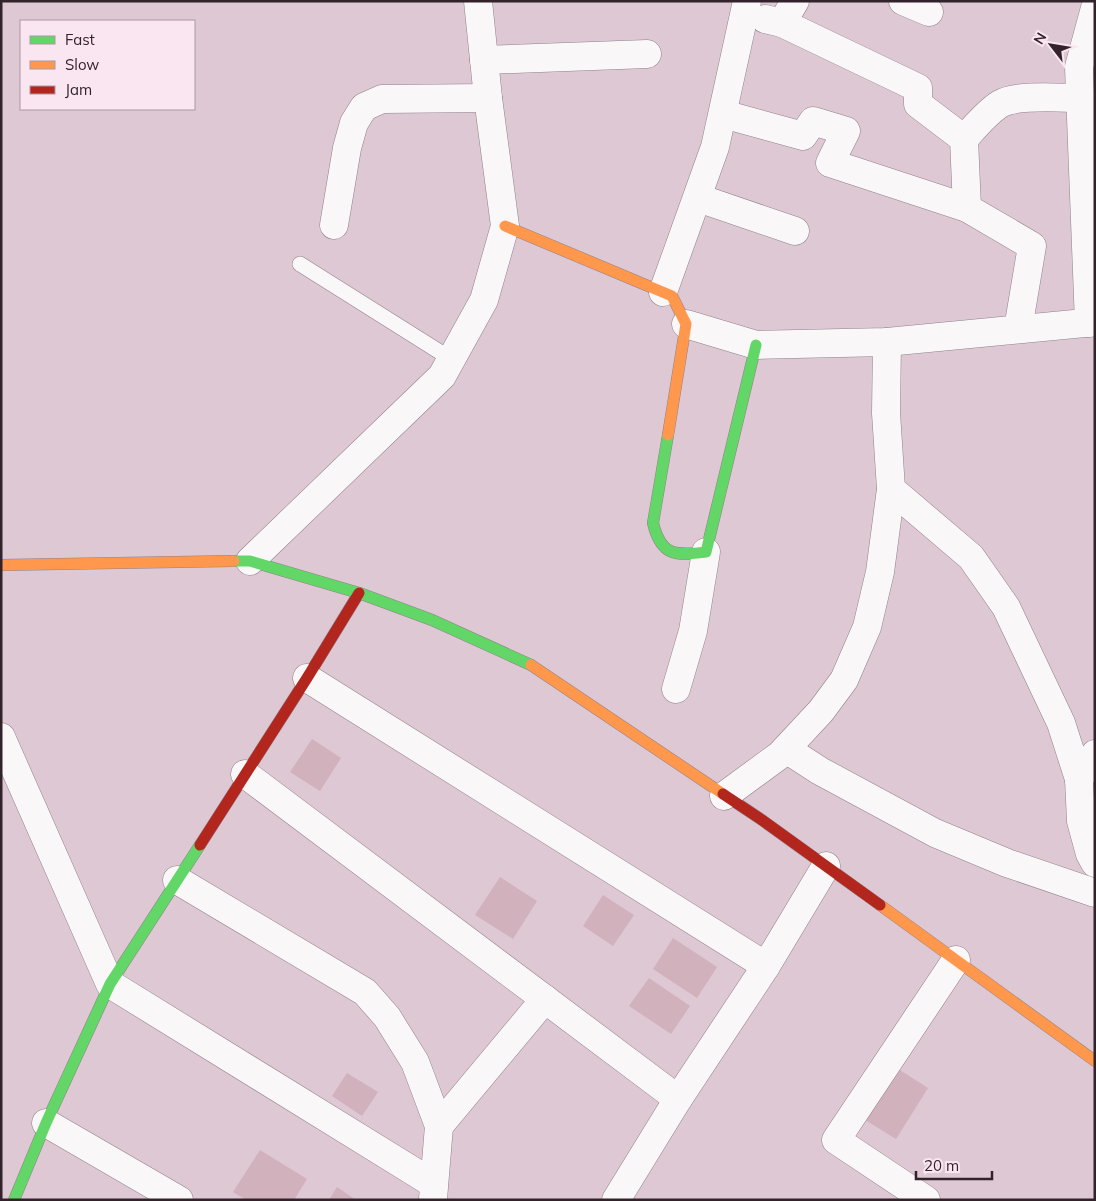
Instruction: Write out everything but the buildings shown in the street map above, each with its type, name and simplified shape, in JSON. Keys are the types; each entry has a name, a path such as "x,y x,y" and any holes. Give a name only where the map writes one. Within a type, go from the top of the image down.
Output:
{"street":[{"path":"250,561 442,376 484,300 505,226 488,98 478,1"},
{"path":"904,1 929,12"},
{"path":"663,292 715,147 745,8 788,12 918,88 918,104 964,139"},
{"path":"686,324 756,345 887,342 1092,322 1089,176 1079,67 1095,8"},
{"path":"484,60 647,54"},
{"path":"334,225 347,148 354,123 364,107 382,99 488,98"},
{"path":"967,208 964,139 987,114 1001,103 1018,98 1081,98"},
{"path":"723,114 803,136 813,121 846,131 830,163 967,208 1032,246 1018,329"},
{"path":"698,196 710,202 795,231"},
{"path":"505,226 672,296 686,324 653,523 655,535 666,551 682,556 706,552"},
{"path":"724,796 780,755 821,711 844,680 867,627 880,572 891,489 886,412 887,342"},
{"path":"676,689 693,631 706,552 756,345"},
{"path":"891,489 971,557 1006,607 1061,723 1079,779 1081,821 1090,854 1095,863"},
{"path":"1,564 250,561 359,593 432,620 529,664 762,820 1095,1061"},
{"path":"14,1200 46,1123 110,984 307,678 359,593"},
{"path":"307,678 766,966"},
{"path":"1,737 110,984 433,1192 439,1126 415,1062 387,1017 364,992 177,880"},
{"path":"786,749 820,771 935,833 1007,864 1095,893"},
{"path":"1079,779 1095,754"},
{"path":"245,774 678,1099"},
{"path":"616,1200 678,1099 766,966 826,866"},
{"path":"926,1200 836,1140 956,960"},
{"path":"439,1126 545,999"},
{"path":"46,1123 179,1200"}],"lane":[{"path":"300,264 451,359"}],"traffic: fast":[{"path":"668,435 653,523 656,534 665,548 671,551 686,554 706,552 756,345"},
{"path":"234,561 250,561 359,593 432,620 531,665"},
{"path":"14,1200 46,1123 110,984 200,845"}],"traffic: slow":[{"path":"505,226 672,296 686,324 668,435"},
{"path":"1,565 234,561"},
{"path":"531,665 723,794"},
{"path":"880,905 1095,1061"}],"traffic: jam":[{"path":"200,845 359,593"},
{"path":"723,794 880,905"}]}
